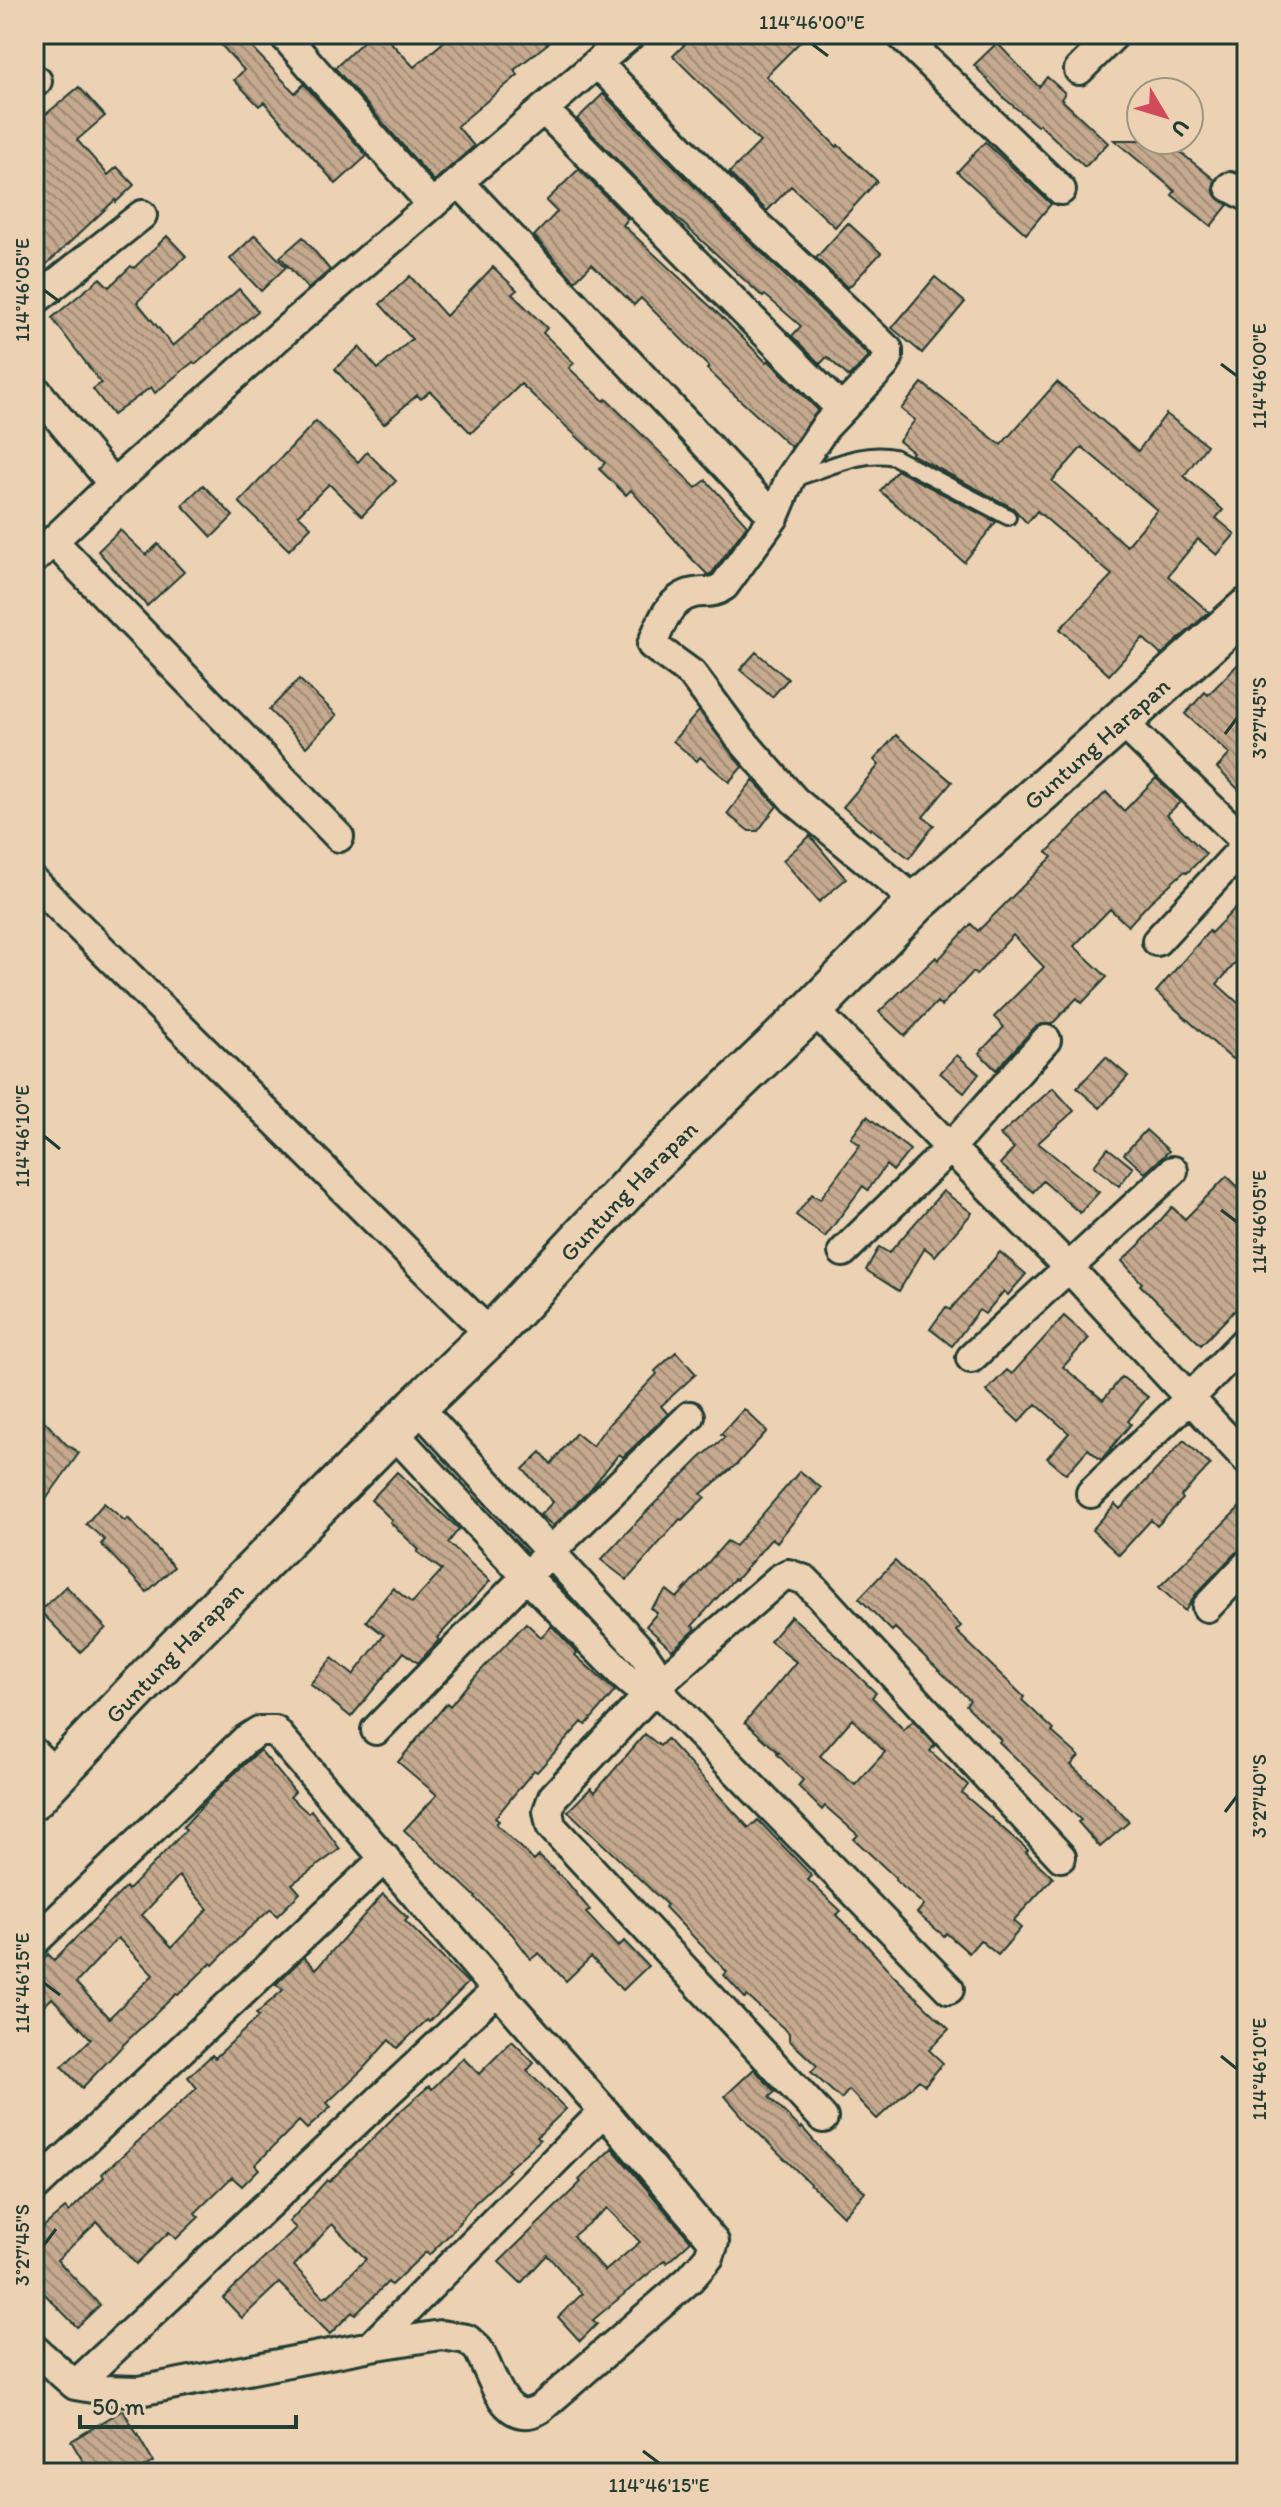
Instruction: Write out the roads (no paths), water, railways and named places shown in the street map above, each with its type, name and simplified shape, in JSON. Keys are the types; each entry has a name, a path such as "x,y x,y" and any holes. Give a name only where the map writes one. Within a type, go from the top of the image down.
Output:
{"street":[{"path":"283,34 432,205"},
{"path":"339,837 44,550 113,484 287,329 631,34"},
{"path":"900,34 1061,190"},
{"path":"1079,70 1115,34"},
{"path":"598,64 735,204 886,347 889,354 887,361 825,427 790,479 774,517 724,586 711,593 694,593 683,597 662,620 652,645 692,674 739,737 794,800 917,902"},
{"path":"544,110 841,409"},
{"path":"459,182 774,517"},
{"path":"34,301 142,215"},
{"path":"34,388 113,484"},
{"name":"Guntung Harapan","path":"41,1776 173,1652 491,1335 645,1170 813,1009 917,902 1247,609"},
{"path":"1121,721 1247,843 1157,941"},
{"path":"34,882 491,1335"},
{"path":"813,1009 1069,1268 1247,1460"},
{"path":"843,1252 951,1147 1046,1040"},
{"path":"971,1358 1173,1171"},
{"path":"1091,1493 1247,1339"},
{"path":"376,1730 550,1552 690,1416"},
{"path":"405,1419 550,1552 642,1652 659,1691 949,1989"},
{"path":"405,1419 526,1576 633,1684 659,1691"},
{"path":"1207,1607 1247,1565"},
{"path":"823,2118 551,1826 548,1811 553,1797 659,1691 788,1574 805,1580 813,1588 1061,1857"},
{"path":"34,1942 245,1740 259,1731 275,1731 714,2242 709,2257 690,2279 534,2412 520,2414 508,2406 501,2398 478,2349 467,2339 441,2335 139,2391 75,2385 34,2349"},
{"path":"34,2188 385,1858"},
{"path":"75,2385 497,1990"},
{"path":"371,2346 604,2111"}],"lane":[{"path":"790,479 865,455 878,454 894,457 1008,517"}]}
